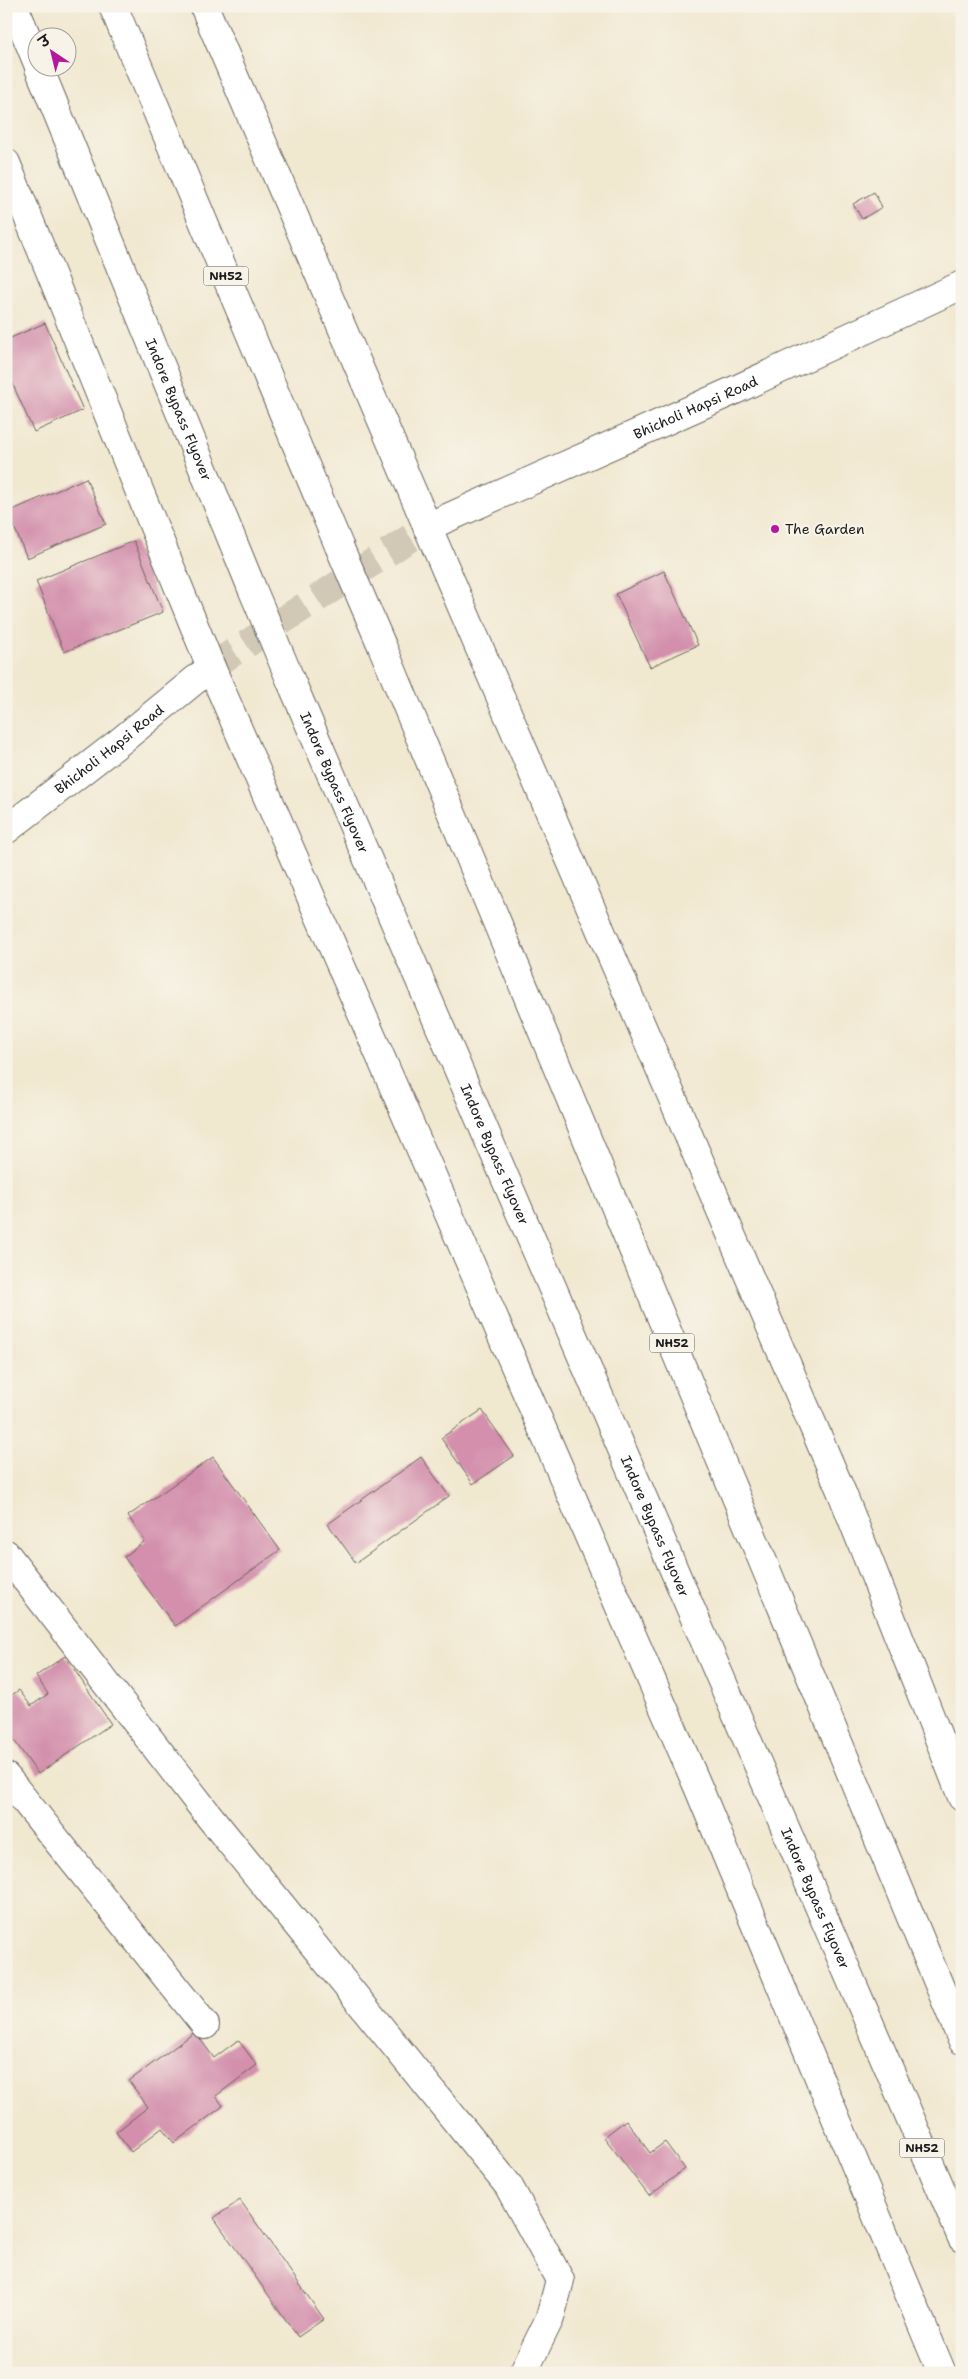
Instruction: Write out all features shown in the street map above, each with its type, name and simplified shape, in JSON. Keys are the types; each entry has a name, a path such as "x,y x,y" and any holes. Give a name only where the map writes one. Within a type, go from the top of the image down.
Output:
{"main road":[{"path":"14,6 28,40"},
{"name":"NH52","path":"113,6 962,2040"},
{"path":"212,9 427,527 842,1493 962,1798"},
{"name":"Indore Bypass Flyover","path":"43,78 293,686 962,2238"},
{"path":"6,163 211,666 698,1787 942,2373"},
{"name":"Bhicholi Hapsi Road","path":"427,527 735,390 962,285"},
{"name":"Bhicholi Hapsi Road","path":"6,830 118,744 211,666"},
{"path":"6,1554 209,1816 508,2185 560,2280 550,2318 523,2373"},
{"path":"6,1777 205,2024"}],"building":[{"path":"874,192 882,207 862,219 853,204"},
{"path":"45,323 83,410 34,432 6,369 6,340"},
{"path":"86,478 106,524 27,558 8,512"},
{"path":"134,541 163,612 64,652 36,581"},
{"path":"664,571 698,645 650,667 616,594"},
{"path":"482,1410 514,1456 473,1484 441,1438"},
{"path":"213,1457 280,1550 175,1626 124,1557 145,1541 128,1516"},
{"path":"421,1457 449,1496 356,1563 328,1524"},
{"path":"65,1656 111,1724 38,1774 6,1729 6,1699 19,1690 31,1706 48,1694 36,1676"},
{"path":"195,2032 214,2058 238,2040 257,2065 216,2096 223,2106 174,2143 162,2128 131,2152 116,2132 148,2107 129,2081"},
{"path":"626,2120 650,2153 665,2142 685,2169 649,2196 604,2137"},
{"path":"240,2200 324,2319 298,2337 214,2218"}],"tunnel":[{"path":"211,667 427,527"}],"place":[{"name":"The Garden","path":"775,529"}]}
